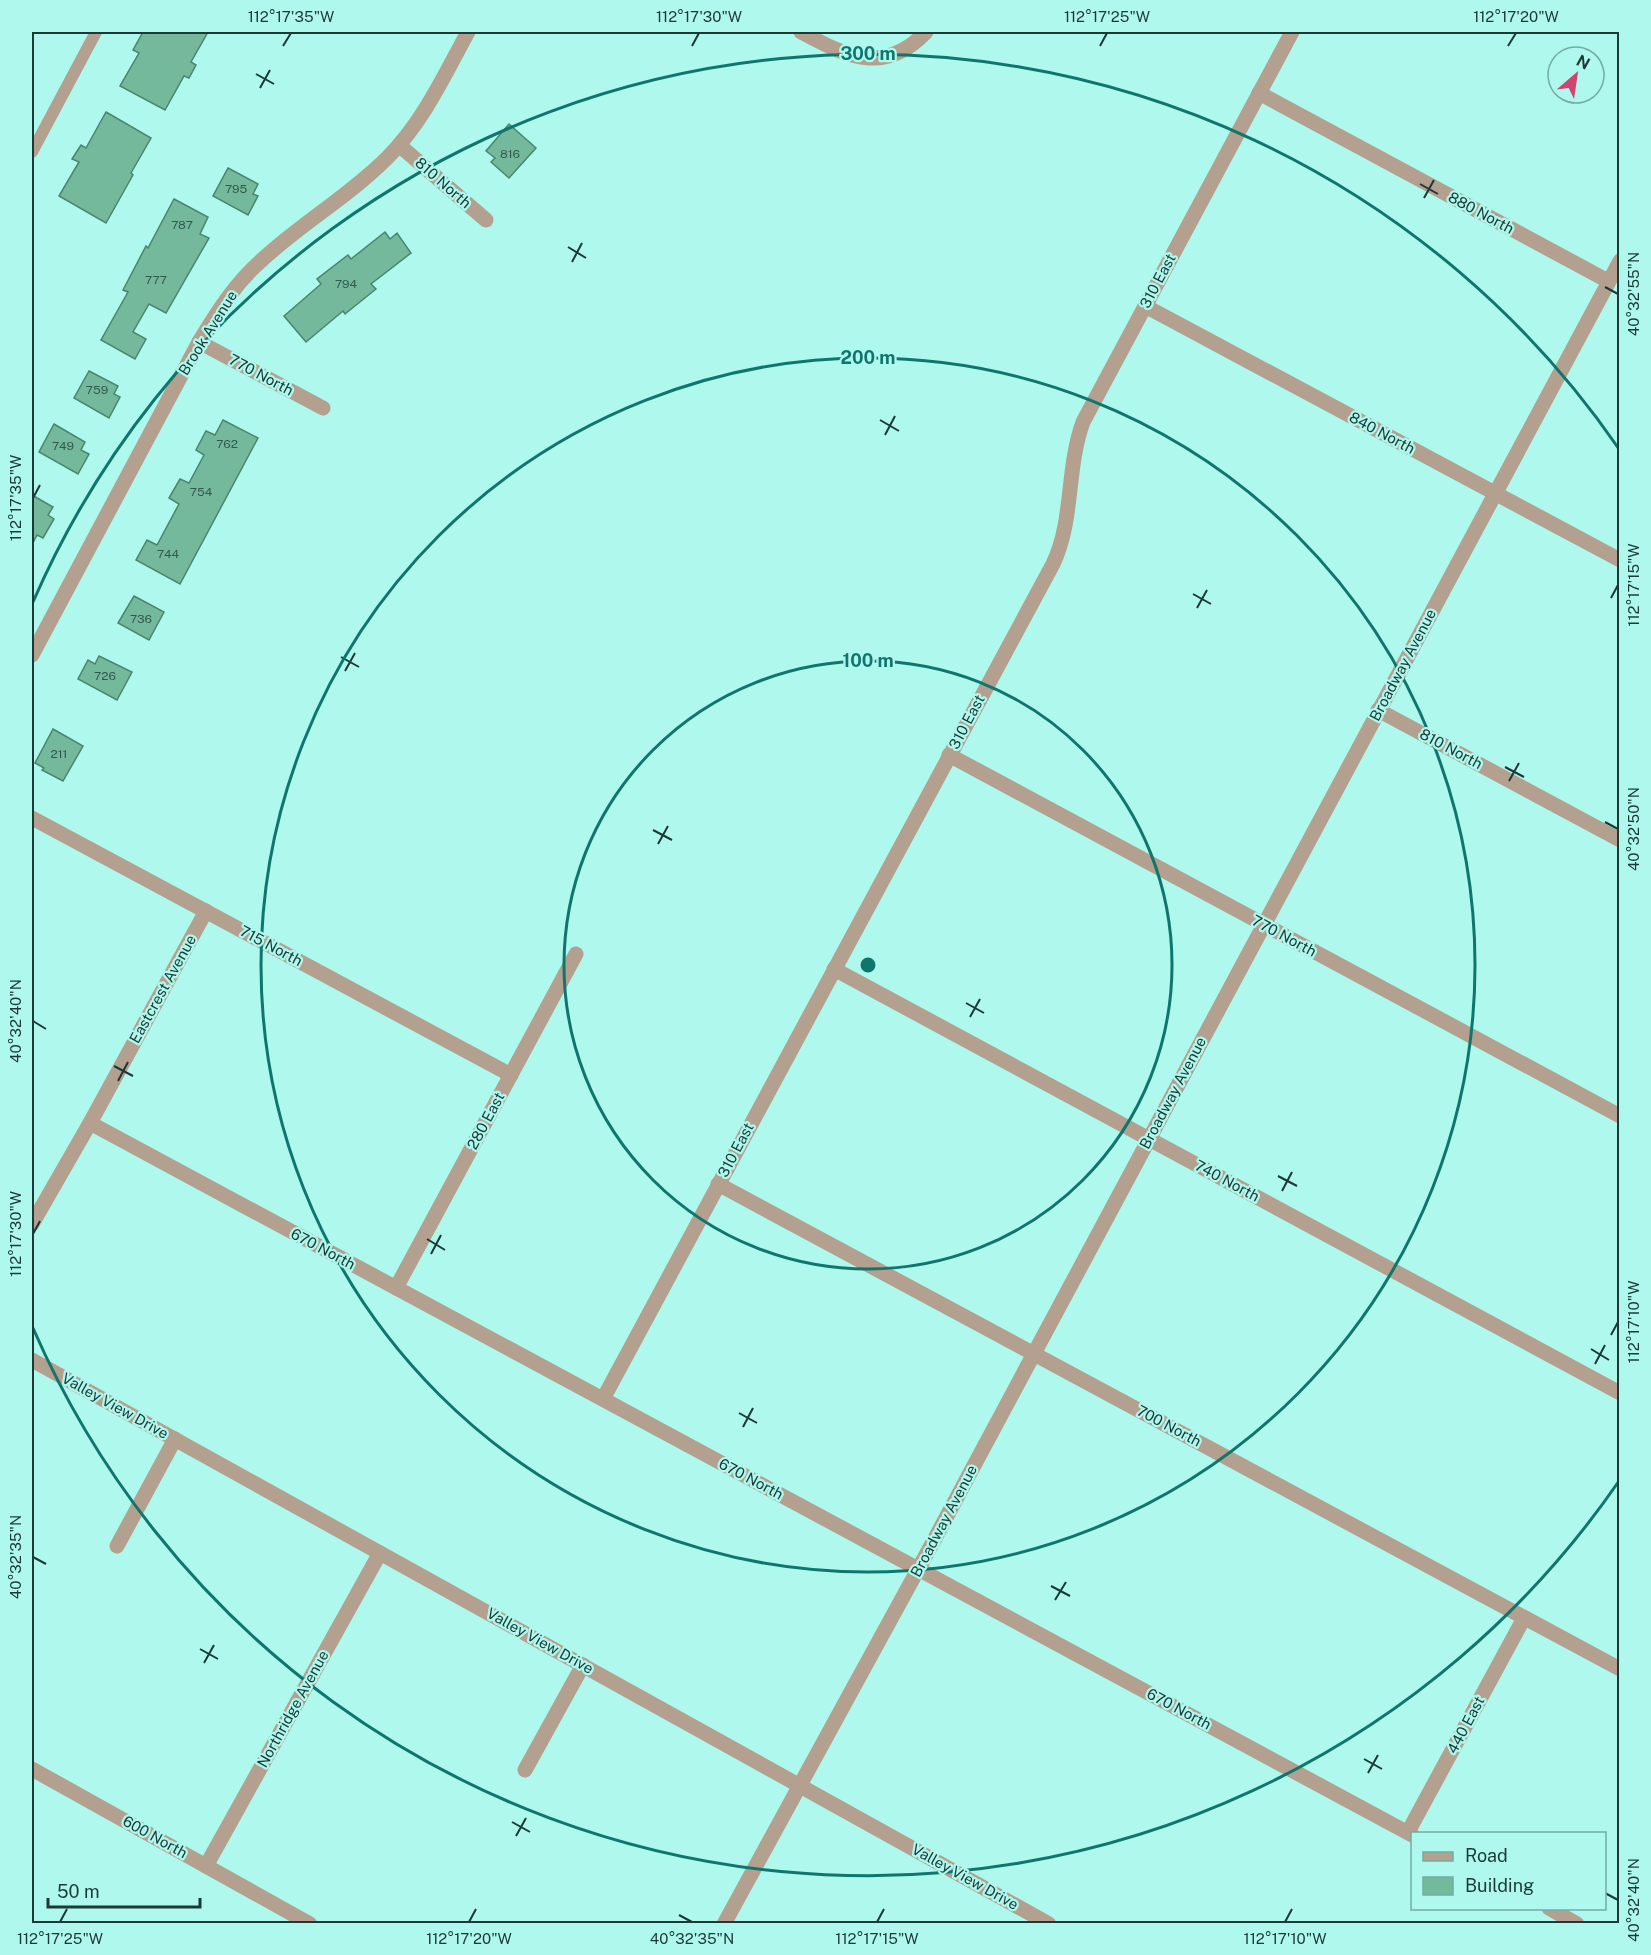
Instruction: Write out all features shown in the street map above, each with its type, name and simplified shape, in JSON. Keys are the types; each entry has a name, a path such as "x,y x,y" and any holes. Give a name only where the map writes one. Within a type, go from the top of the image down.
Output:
{"street":[{"name":"Brook Avenue","path":"32,655 199,342 230,295 262,260 375,169 399,145 427,106 468,32"},
{"path":"801,32 840,52 858,57 877,57 895,53 907,48 926,32"},
{"name":"310 East","path":"603,1399 1058,554 1064,533 1077,438 1091,407 1292,32"},
{"name":"880 North","path":"1259,93 1608,281"},
{"name":"810 North","path":"399,145 486,220"},
{"name":"Broadway Avenue","path":"724,1923 918,1569 1620,261"},
{"name":"840 North","path":"1145,306 1620,560"},
{"name":"770 North","path":"199,342 322,408"},
{"name":"810 North","path":"1378,710 1620,840"},
{"name":"770 North","path":"950,755 1620,1116"},
{"name":"715 North","path":"32,818 511,1075"},
{"name":"Eastcrest Avenue","path":"32,1224 206,911"},
{"name":"280 East","path":"396,1288 576,954"},
{"name":"740 North","path":"834,969 1620,1393"},
{"name":"670 North","path":"90,1123 1410,1834"},
{"name":"700 North","path":"718,1184 1620,1669"},
{"name":"Valley View Drive","path":"32,1360 1045,1923"},
{"path":"117,1546 175,1439"},
{"name":"Northridge Avenue","path":"206,1866 380,1553"},
{"name":"440 East","path":"1411,1832 1524,1618"},
{"path":"525,1770 583,1665"},
{"name":"600 North","path":"32,1769 310,1923"},
{"path":"1553,1910 1577,1923"}],"lane":[{"path":"32,152 96,32"}],"building":[{"path":"143,32 208,32 191,62 196,65 189,78 184,76 165,110 120,86 139,53 133,50"},
{"path":"106,112 151,138 106,223 59,196 79,162 72,159 81,145 86,148"},
{"path":"509,124 536,148 509,178 491,162 495,158 486,151"},
{"path":"228,168 258,184 253,194 258,196 248,215 213,196"},
{"path":"174,199 208,217 200,234 209,238 166,313 149,304 133,332 146,339 135,359 101,340 128,292 123,290"},
{"path":"385,232 390,239 397,233 411,253 371,284 376,289 345,314 343,311 306,342 284,316 321,284 317,279 348,255 351,259"},
{"path":"89,371 118,386 114,394 120,397 109,418 74,398"},
{"path":"223,420 258,438 180,584 136,560 147,540 157,545 179,504 169,498 180,479 189,483 204,455 196,450 206,431 215,435"},
{"path":"54,424 85,442 81,450 89,454 78,474 39,452"},
{"path":"32,495 53,507 48,515 54,519 43,538 37,535 32,545"},
{"path":"134,596 164,612 149,640 118,623"},
{"path":"99,656 132,672 117,700 78,679 88,660 95,664"},
{"path":"53,729 83,746 63,781 42,770 44,768 35,763"}]}
